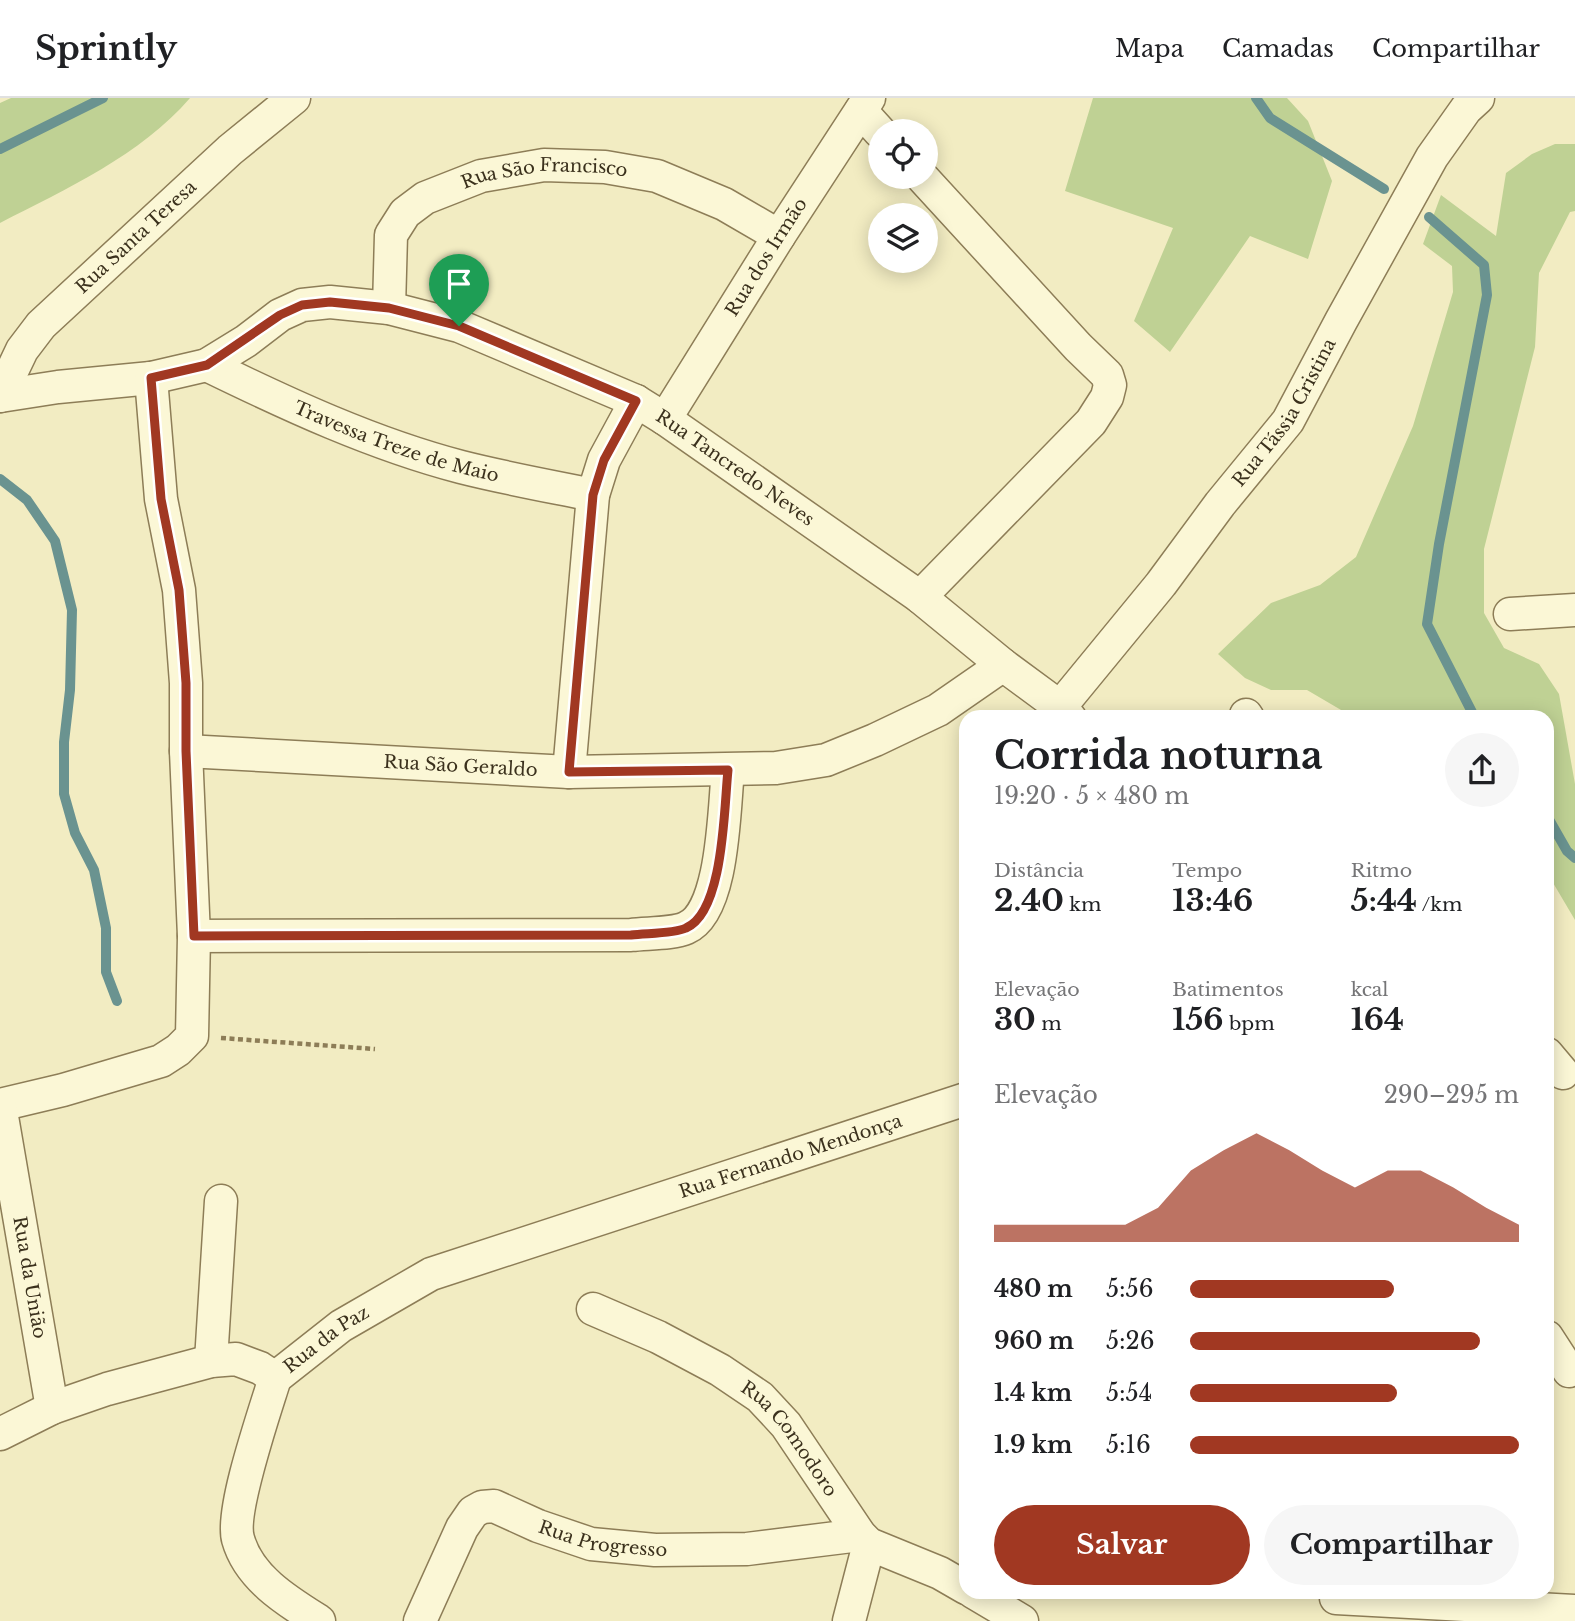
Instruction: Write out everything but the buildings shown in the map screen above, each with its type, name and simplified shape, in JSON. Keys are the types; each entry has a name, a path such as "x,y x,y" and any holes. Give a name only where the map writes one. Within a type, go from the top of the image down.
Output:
{"street":[{"name":"Rua Santa Teresa","path":"0,396 22,350 41,325 230,150 294,98"},
{"name":"Rua Tássia Cristina","path":"1066,710 1220,504 1288,421 1411,195 1468,102"},
{"name":"Rua dos Irmão","path":"665,419 779,236 870,114"},
{"name":"Rua São Francisco","path":"389,308 391,235 405,213 425,198 481,176 544,165 605,167 657,176 724,204 779,236"},
{"path":"920,597 1090,422 1107,397 1110,385 1107,375 933,189"},
{"name":"Rua Tancredo Neves","path":"0,396 151,378 207,365 280,315 302,305 330,302 389,308 459,326 636,401 665,419 920,597 1062,710"},
{"name":"Travessa Treze de Maio","path":"207,365 292,406 384,443 461,467 593,495"},
{"path":"0,1105 161,1061 178,1050 192,1036 194,936 186,751 186,683 179,590 161,499 151,378"},
{"path":"569,772 593,495 604,460 636,401"},
{"path":"1510,614 1575,610"},
{"name":"Rua São Geraldo","path":"186,751 569,772 776,768 826,760 875,740 938,710 1003,665"},
{"path":"194,936 631,935 684,929 694,923 708,904 718,875 728,770"},
{"name":"Rua Fernando Mendonça","path":"614,1214 959,1101"},
{"name":"Rua da União","path":"0,1105 52,1408"},
{"path":"211,1361 220,1201"},
{"name":"Rua da Paz","path":"0,1434 52,1408 107,1389 211,1361 236,1359 260,1368 275,1378 341,1325 431,1275 614,1214"},
{"name":"Rua Comodoro","path":"593,1309 683,1350 720,1370 760,1397 786,1425 865,1540"},
{"path":"1554,1352 1564,1374"},
{"path":"275,1378 238,1506 237,1538 252,1567 277,1594 319,1621"},
{"name":"Rua Progresso","path":"420,1621 462,1528 473,1512 482,1507 494,1506 538,1527 591,1544 655,1550 747,1549 865,1540"},
{"path":"849,1621 865,1540 959,1584"},
{"path":"985,1599 1022,1621"},
{"path":"1333,1604 1575,1611"}],"path":[{"path":"192,1036 375,1049"}],"green space":[{"path":"11,98 190,98 149,137 126,154 76,184 0,223 0,103"},
{"path":"1093,98 1287,98 1308,121 1332,181 1308,259 1250,236 1170,352 1134,321 1173,228 1065,191"},
{"path":"1555,144 1575,144 1575,211 1570,212 1539,273 1535,347 1484,549 1484,613 1504,648 1539,664 1559,694 1575,784 1575,920 1554,884 1554,710 1341,710 1307,690 1271,690 1245,678 1218,654 1271,603 1320,585 1356,557 1413,426 1453,292 1452,266 1423,244 1441,195 1496,236 1506,173 1532,154"}],"waterway":[{"path":"0,149 103,98"},
{"path":"1256,98 1270,118 1384,189"},
{"path":"1429,217 1484,265 1487,295 1439,544 1427,624 1471,710"},
{"path":"0,479 27,500 55,541 72,610 70,690 64,742 64,794 75,833 94,870 106,928 106,972 117,1001"},
{"path":"1554,828 1567,851 1575,858"}],"route":[{"path":"330,302 389,308 459,326 636,401 604,460 593,495 569,772 728,770 718,875 708,904 694,923 684,929 631,935 194,936 186,751 186,683 179,590 161,499 151,378 207,365 246,341 280,315 302,305 330,302"}]}
